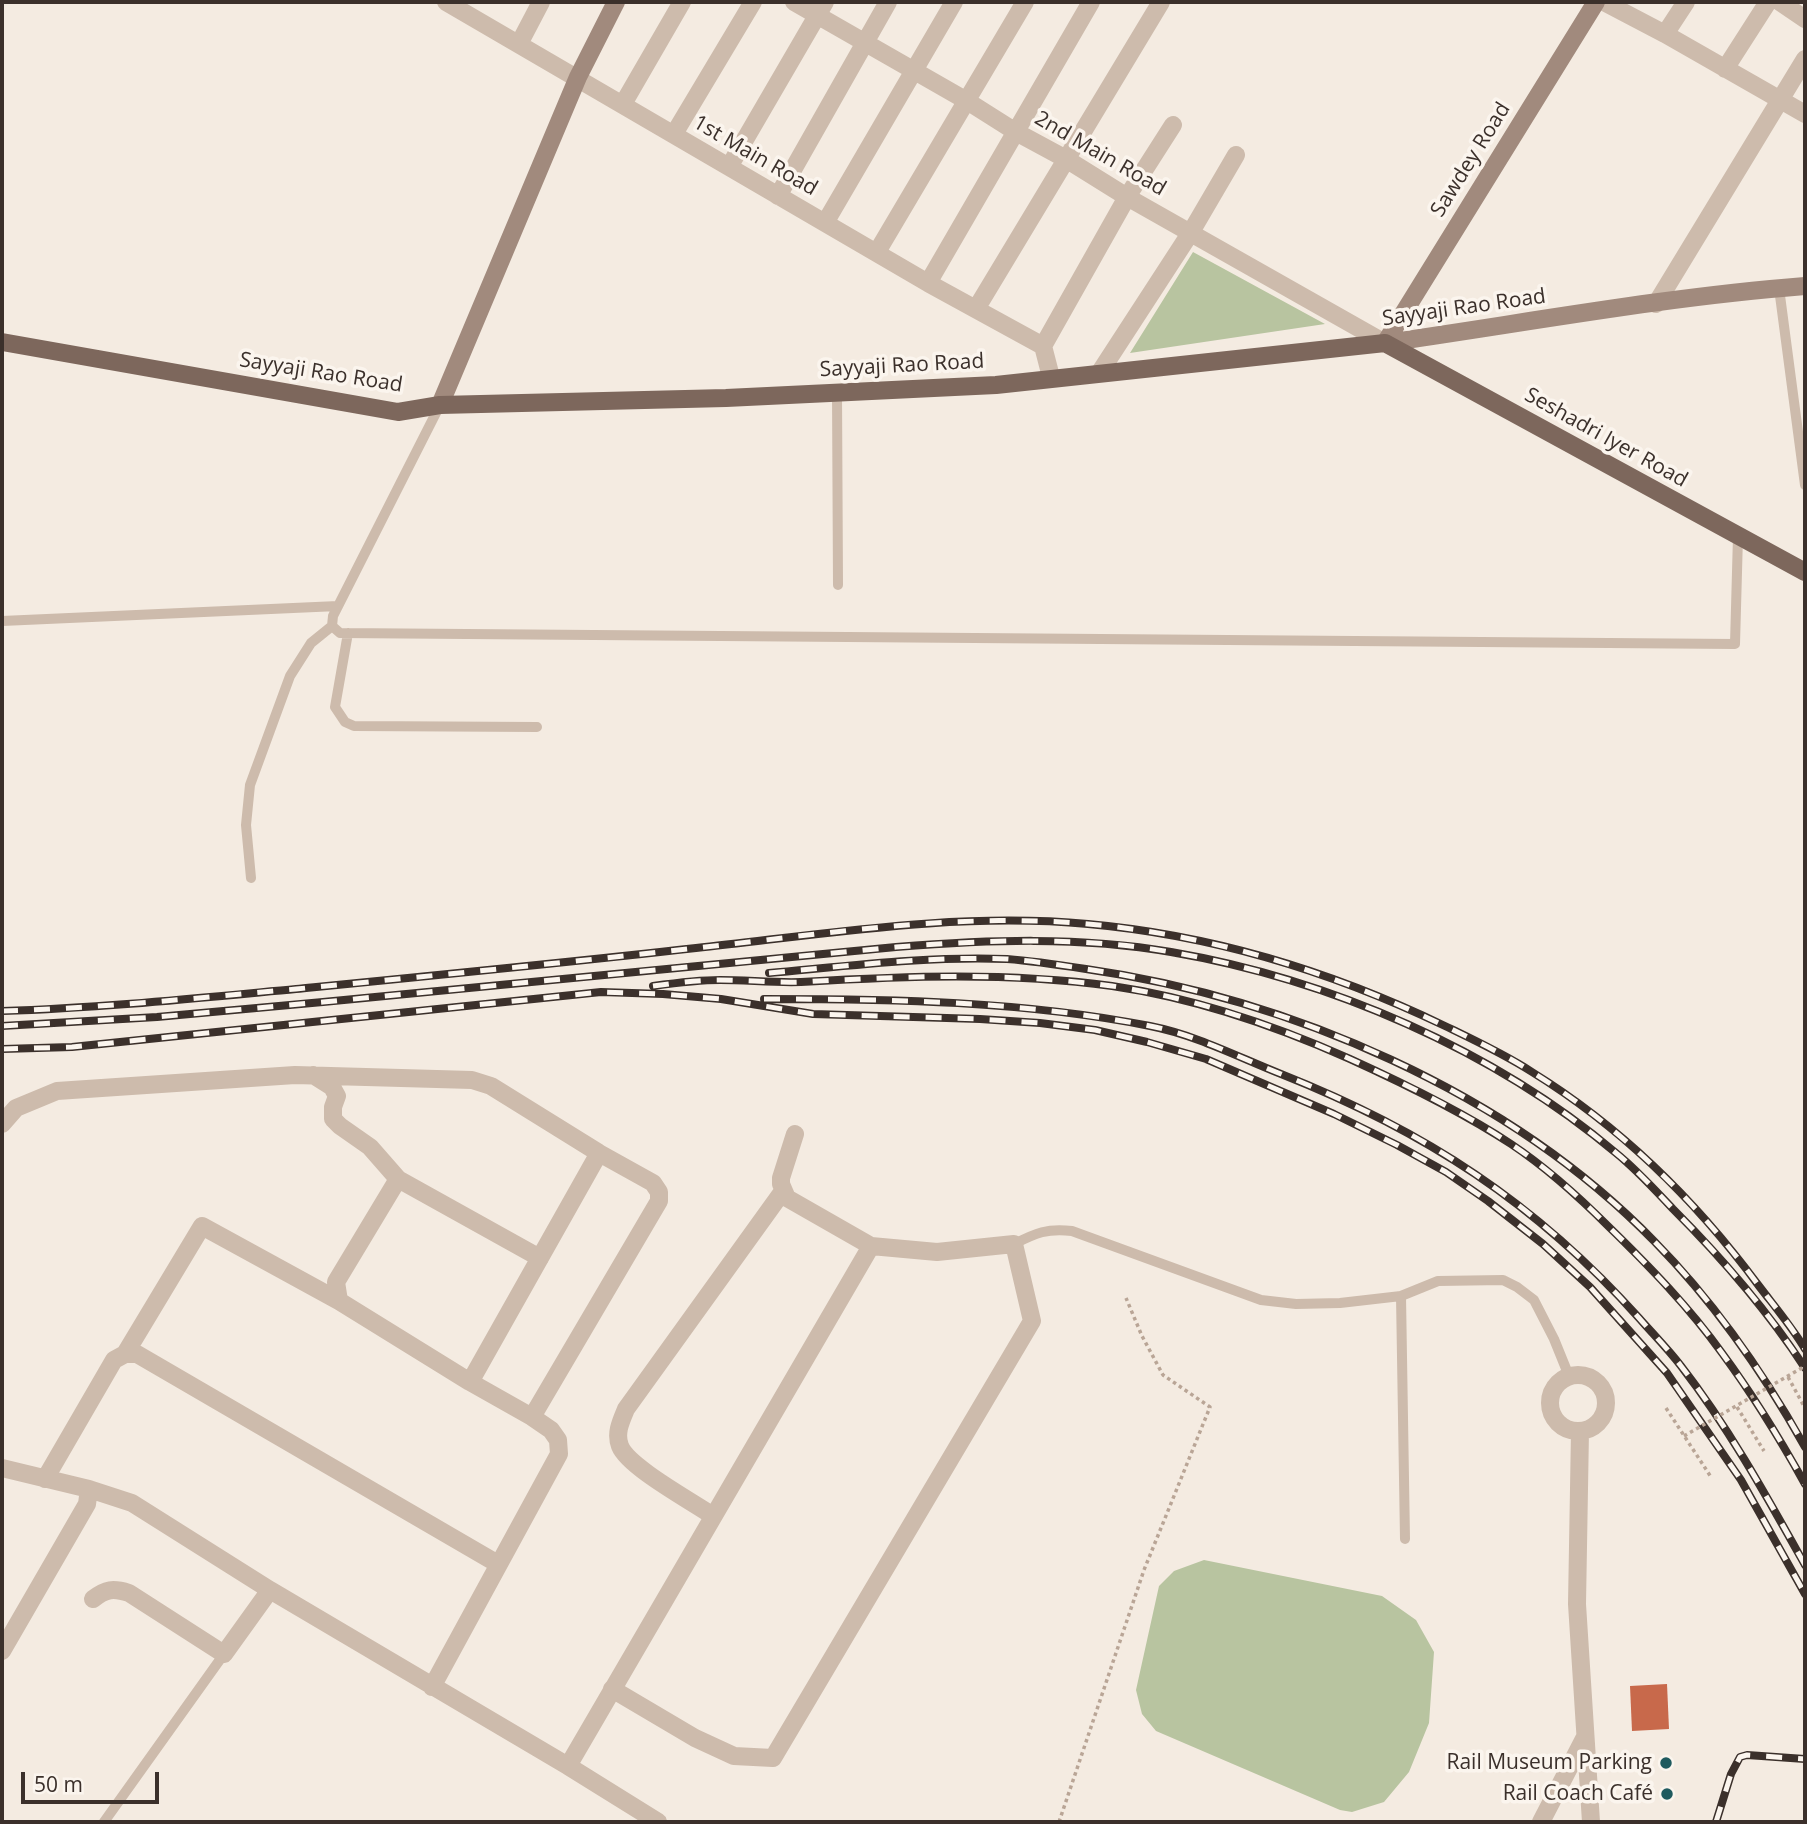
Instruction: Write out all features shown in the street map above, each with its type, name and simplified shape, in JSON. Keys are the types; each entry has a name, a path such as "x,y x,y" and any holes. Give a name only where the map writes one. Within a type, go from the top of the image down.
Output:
{"main road":[{"name":"Sayyaji Rao Road","path":"2,342 398,412 440,404 726,398 996,385 1385,343"},
{"name":"Seshadri Iyer Road","path":"1385,343 1805,572"}],"street":[{"name":"1st Main Road","path":"446,2 474,9 519,44 928,283 1043,346"},
{"path":"519,44 541,2"},
{"path":"440,404 578,77 616,2"},
{"path":"622,104 682,2"},
{"path":"674,134 753,2"},
{"name":"2nd Main Road","path":"794,2 821,9 863,42 1127,197 1385,343"},
{"path":"778,196 888,2"},
{"path":"825,223 954,2"},
{"path":"877,253 1025,2"},
{"path":"928,283 1091,2"},
{"name":"Sawdey Road","path":"1385,343 1596,2"},
{"path":"1604,2 1805,114"},
{"path":"1665,34 1686,2"},
{"path":"1725,69 1768,2"},
{"path":"1780,2 1805,19"},
{"path":"976,309 1066,159 1154,4"},
{"path":"729,167 821,9"},
{"path":"1656,304 1805,59"},
{"path":"1051,377 1043,346 1127,197 1173,125"},
{"path":"1100,372 1191,232 1236,155"},
{"name":"Sayyaji Rao Road","path":"1385,343 1709,294 1805,286"},
{"path":"313,1075 332,1087 337,1096 333,1119 370,1146 398,1179 540,1258"},
{"path":"2,1124 16,1108 57,1091 313,1075 472,1080 491,1086 598,1153 653,1183 659,1192 659,1200 532,1417"},
{"path":"612,1689 695,1738 734,1756 773,1758 1032,1321 1014,1244 937,1252 871,1246 787,1198 781,1178 794,1134"},
{"path":"470,1382 598,1153"},
{"path":"338,1301 336,1282 398,1179"},
{"path":"713,1516 634,1464 620,1447 617,1432 626,1409 783,1191"},
{"path":"125,1354 202,1226 338,1301 551,1430 558,1440 559,1454 432,1688"},
{"path":"568,1766 871,1246"},
{"path":"44,1479 114,1360 125,1354 137,1354 498,1564"},
{"path":"1569,1376 1590,1377 1603,1389 1606,1398 1603,1416 1589,1429 1580,1431 1562,1426 1551,1411 1552,1393 1556,1385 1569,1376"},
{"path":"1580,1431 1577,1604 1591,1822"},
{"path":"2,1468 89,1489 132,1503 270,1590 658,1822"},
{"path":"2,1651 87,1504 89,1489"},
{"path":"93,1599 102,1592 114,1589 129,1593 224,1654 270,1590"},
{"path":"1541,1822 1585,1737"}],"lane":[{"path":"1779,288 1805,485"},
{"path":"837,392 838,584"},
{"path":"251,878 246,825 250,785 290,676 311,643 332,626 333,616 440,404"},
{"path":"332,626 340,633 1735,644 1738,536"},
{"path":"2,621 338,606"},
{"path":"348,633 335,706 345,722 354,726 537,727"},
{"path":"1014,1244 1054,1229 1072,1231 1261,1300 1296,1304 1340,1303 1401,1296 1438,1281 1503,1280 1534,1300 1569,1376"},
{"path":"1401,1296 1405,1539"},
{"path":"104,1822 224,1654"}],"path":[{"path":"1059,1822 1144,1570 1210,1407 1163,1375 1126,1298"},
{"path":"1684,1436 1805,1366"},
{"path":"1788,1377 1805,1408"},
{"path":"1737,1407 1764,1451"},
{"path":"1666,1408 1712,1477"}],"green space":[{"path":"1193,252 1325,324 1130,353"},
{"path":"1204,1560 1382,1596 1416,1620 1434,1652 1429,1723 1409,1772 1384,1802 1352,1812 1340,1810 1156,1731 1142,1714 1136,1690 1159,1586 1174,1571"}],"building":[{"path":"1667,1684 1669,1729 1632,1731 1630,1686"}],"railway":[{"path":"2,1011 112,1005 296,989 892,926 1039,921 1134,929 1180,937 1271,959 1359,989 1489,1048 1565,1094 1627,1142 1683,1196 1735,1255 1805,1349"},
{"path":"2,1026 157,1017 896,947 1034,941 1102,943 1171,952 1290,980 1349,1000 1463,1051 1517,1082 1568,1116 1639,1173 1743,1285 1805,1368"},
{"path":"769,973 948,959 1007,959 1086,969 1163,983 1240,1003 1317,1029 1392,1060 1464,1097 1533,1140 1596,1188 1654,1241 1717,1313 1772,1392 1805,1447"},
{"path":"653,986 712,980 791,982 956,976 1112,986 1174,998 1234,1014 1371,1068 1492,1132 1550,1173 1598,1216 1654,1272 1709,1336 1755,1401 1805,1484"},
{"path":"2,1049 72,1047 601,992 721,999 813,1014 1040,1023 1095,1030 1206,1059 1334,1114 1397,1145 1446,1172 1543,1244 1590,1287 1667,1373 1741,1480 1805,1594"},
{"path":"764,999 909,1001 1006,1006 1150,1026 1217,1047 1334,1096 1383,1120 1475,1174 1518,1205 1560,1239 1639,1318 1699,1390 1762,1489 1805,1565"},
{"path":"1716,1822 1731,1774 1740,1757 1747,1755 1805,1759"}],"place":[{"name":"Rail Museum Parking","path":"1666,1763"},
{"name":"Rail Coach Café","path":"1667,1794"}]}
